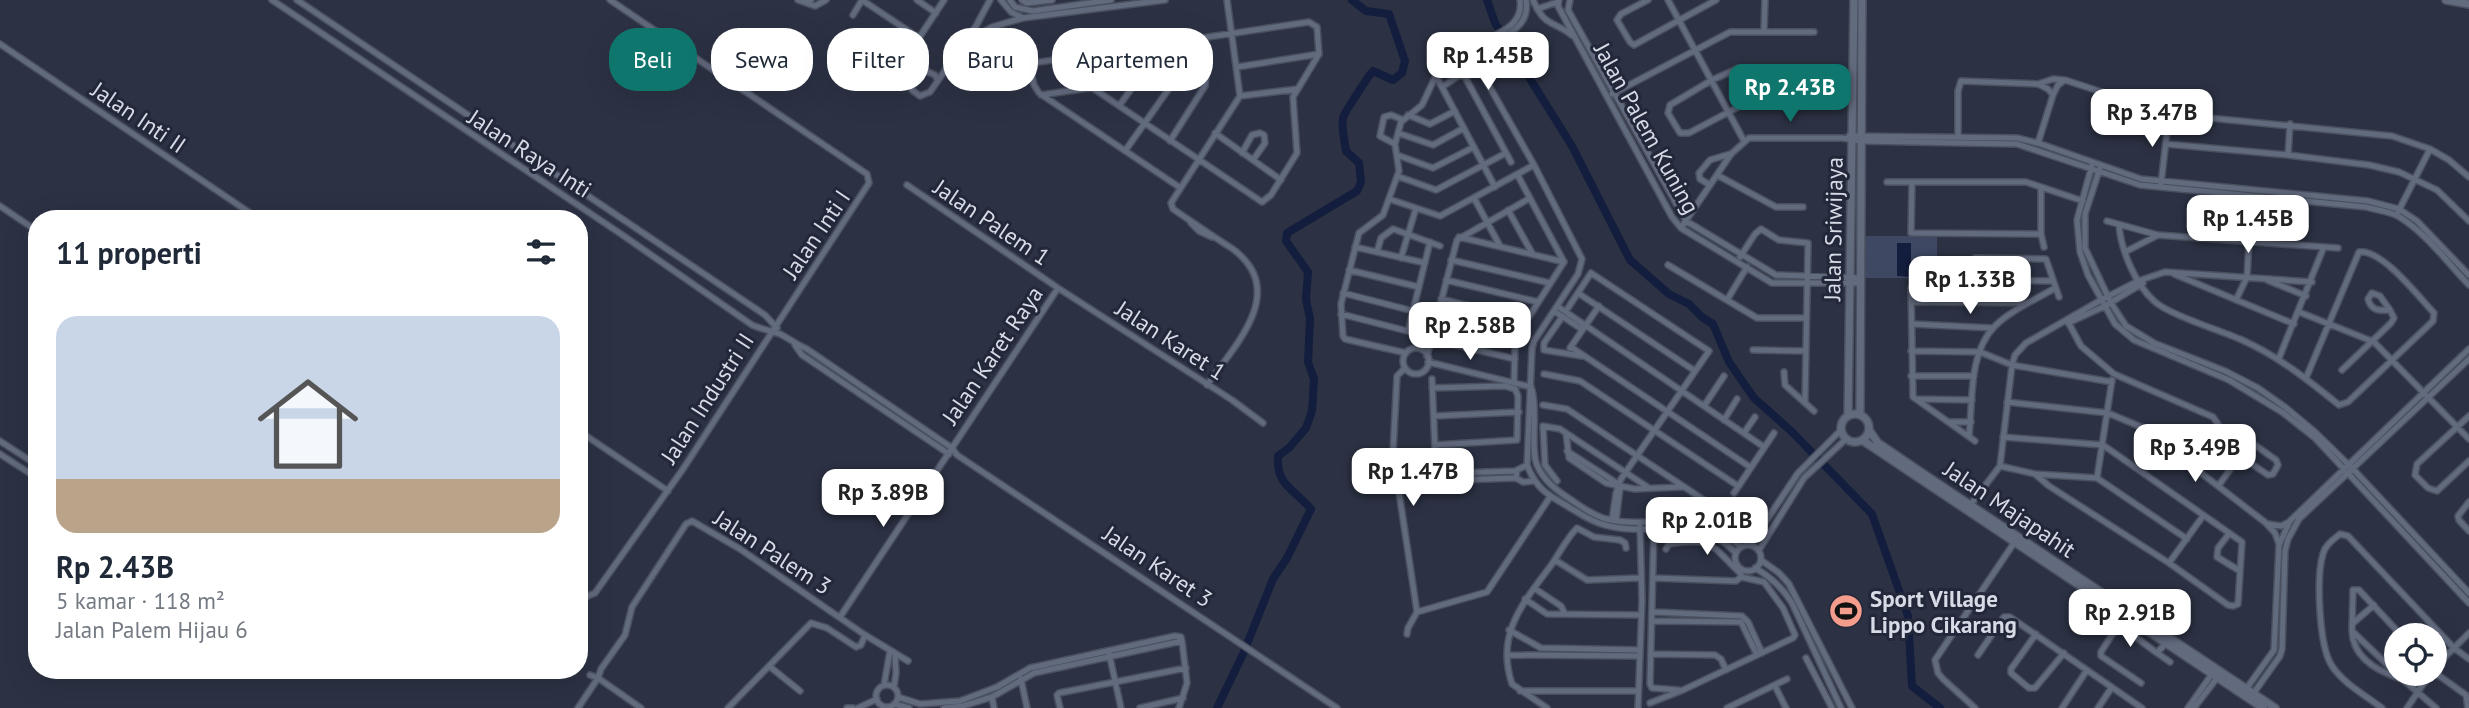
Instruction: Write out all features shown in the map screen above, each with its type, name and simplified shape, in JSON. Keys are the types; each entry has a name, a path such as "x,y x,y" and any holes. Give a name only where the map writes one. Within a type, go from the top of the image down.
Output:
{"street":[{"name":"Jalan Raya Inti","path":"272,0 585,210"},
{"name":"Jalan Raya Inti","path":"298,0 776,325"},
{"name":"Jalan Inti I","path":"610,0 867,174 868,188 776,325"},
{"path":"798,0 815,6 826,0"},
{"path":"853,15 862,0 904,28"},
{"path":"917,0 936,13"},
{"path":"926,28 944,0"},
{"path":"974,28 990,0"},
{"path":"1001,0 1011,12 1023,18"},
{"path":"1010,0 1015,7 1032,11 1111,0"},
{"path":"1022,0 1032,3 1052,0"},
{"path":"990,28 1023,18 1162,0"},
{"path":"1207,385 1250,323 1257,307 1258,295 1255,281 1240,254 1172,207 1171,201 1240,96 1227,0"},
{"path":"1510,30 1517,19 1520,0"},
{"path":"1478,47 1522,22 1526,0"},
{"path":"1533,0 1537,9 1559,1"},
{"name":"Jalan Palem Kuning","path":"1570,0 1568,10 1672,217 1681,228 1739,258"},
{"path":"1648,0 1618,17 1618,23 1630,43 1638,43 1716,0"},
{"path":"1668,0 1744,141"},
{"path":"1764,31 1765,0"},
{"name":"Jalan Sriwijaya","path":"1848,416 1847,280 1861,138 1854,0"},
{"name":"Jalan Sriwijaya","path":"1860,415 1862,0"},
{"path":"2446,0 2469,4"},
{"path":"2465,0 2469,4"},
{"path":"1105,1 1107,8"},
{"name":"Jalan Palem Kuning","path":"1559,1 1576,39 1612,94 1686,221 1772,283 1860,280"},
{"path":"1032,3 1032,11"},
{"name":"Jalan Palem Kuning","path":"1537,9 1547,22 1565,29 1576,39"},
{"path":"1213,38 1312,22 1317,27 1319,54 1293,97"},
{"path":"1612,94 1730,32 1814,32"},
{"path":"1461,57 1462,45 1470,42 1478,47"},
{"name":"Jalan Inti II","path":"0,44 247,210"},
{"path":"1475,61 1479,55 1478,47"},
{"path":"1237,67 1319,54"},
{"path":"1305,56 1315,63"},
{"path":"1461,57 1467,61 1475,61"},
{"path":"1461,57 1440,67 1422,105 1405,118 1398,133 1395,144 1397,176 1389,199 1380,219 1361,230 1355,247 1343,293 1343,336 1345,339 1406,353 1415,349 1424,352 1428,359 1515,386"},
{"path":"1475,61 1534,165 1582,259 1578,274 1534,341 1528,404 1527,465 1533,481 1550,497 1605,525 1640,526 1674,521 1707,525 1741,547"},
{"path":"1739,68 1791,72 1791,100 1752,102 1728,111 1686,135 1676,129 1668,113 1670,105 1712,80 1739,68"},
{"path":"937,79 926,71 920,73 912,84 912,90 923,96 930,92 943,71"},
{"path":"1435,74 1495,187"},
{"path":"1442,87 1460,75 1465,77 1511,162"},
{"path":"1958,137 1958,91 1961,81 2038,84 2053,79 2065,80 2169,114 2377,133 2430,149 2449,160 2469,177"},
{"path":"2038,143 2053,95 2058,85 2065,80"},
{"path":"2038,84 2053,95"},
{"path":"1240,96 1298,89"},
{"path":"1036,91 1179,187"},
{"path":"1041,95 1066,91"},
{"path":"1097,91 1259,202 1265,201 1297,153 1293,97 1288,91"},
{"path":"1119,106 1130,91"},
{"path":"1125,151 1166,91"},
{"path":"1170,141 1202,91"},
{"path":"1395,144 1380,136 1384,117 1391,115 1430,124 1455,111"},
{"path":"2161,185 2169,114"},
{"path":"2288,155 2290,124"},
{"path":"1398,133 1433,145 1464,128"},
{"path":"1242,153 1252,135 1260,133 1265,138 1265,143 1253,160"},
{"path":"1215,134 1281,180"},
{"path":"1681,228 1731,154 1744,141 1754,137 2017,138 2038,143 2140,185 2161,185 2398,212 2417,221 2469,275"},
{"path":"1861,138 2017,144 2092,165"},
{"path":"2166,145 2369,164 2414,177 2437,190 2469,221"},
{"path":"1397,155 1433,168 1474,147"},
{"path":"2398,212 2430,149"},
{"path":"1397,176 1436,190 1506,153"},
{"path":"1710,185 1700,178 1699,173 1713,158 1731,154"},
{"path":"1389,199 1440,215 1534,165"},
{"path":"2084,201 2092,165"},
{"path":"2100,168 2077,220 2081,237 2081,259 2106,302 2115,324 2125,334 2256,394 2315,438 2469,593"},
{"path":"1517,174 1564,262"},
{"path":"1717,175 1773,206 1803,207"},
{"path":"1886,182 2026,182 2084,201"},
{"path":"1912,183 1911,233 2041,234"},
{"name":"Jalan Palem 1","path":"907,185 1058,288"},
{"path":"2041,187 2043,247"},
{"path":"1474,198 1500,246"},
{"path":"1406,353 1403,363 1405,368 1413,374 1424,371 1459,237 1530,198"},
{"path":"0,206 28,224"},
{"path":"1401,258 1416,208"},
{"path":"1508,210 1532,254"},
{"name":"Jalan Raya Inti","path":"588,212 752,325 770,333"},
{"path":"2398,212 2469,285"},
{"path":"2107,221 2158,234 2323,249 2338,248"},
{"path":"2119,225 2125,252 2140,283 2159,306 2244,340 2279,358 2342,406 2433,321 2434,313 2388,265 2365,252 2358,252 2306,378"},
{"path":"1377,252 1381,238 1393,229 1440,246"},
{"path":"1739,258 1759,230 1766,231 1779,240 1807,242 1805,402"},
{"path":"2125,252 2158,234"},
{"path":"1459,237 1564,262"},
{"path":"1408,331 1430,242"},
{"path":"2236,300 2247,276 2249,242"},
{"path":"1355,247 1425,263"},
{"path":"2279,358 2312,282 2323,249"},
{"path":"1972,280 1971,262 1975,258 2046,260 2059,297"},
{"path":"1451,260 1550,283"},
{"path":"1435,445 1517,440 1517,338 1564,262"},
{"path":"1727,300 1748,264"},
{"path":"1668,265 1757,318 1806,318"},
{"path":"1349,270 1419,287"},
{"path":"1968,508 2000,466 2012,365 2015,355 2026,344 2140,283 2169,272 2312,282"},
{"path":"2169,272 2294,324"},
{"path":"1568,308 1591,273 1709,351 1625,473 1620,485 1614,521"},
{"path":"2263,278 2305,296"},
{"path":"1446,279 1538,302"},
{"path":"1975,441 1912,394 1913,283 1972,280 2053,285"},
{"path":"1969,436 1974,376 1980,352 1993,328 2053,285"},
{"name":"Jalan Karet 1","path":"1058,288 1263,423"},
{"name":"Jalan Karet Raya","path":"840,617 1058,288"},
{"path":"1343,293 1413,311"},
{"path":"1578,293 1695,371"},
{"path":"1441,299 1526,320"},
{"path":"1912,302 2029,303"},
{"path":"1566,354 1598,306"},
{"path":"1555,308 1580,328 1585,327 1764,447"},
{"path":"2342,370 2391,323 2393,315 2390,310"},
{"path":"2299,312 2374,342 2469,439"},
{"path":"1341,314 1419,334"},
{"path":"1436,319 1517,338"},
{"path":"1560,320 1544,343 1544,350 1586,357"},
{"path":"2066,322 2081,345 2114,374 2213,417 2218,424 2217,431 2194,466"},
{"path":"1912,324 1993,328"},
{"name":"Jalan Industri II","path":"588,596 598,590 668,491 776,325"},
{"path":"776,325 779,334"},
{"path":"770,333 779,334 795,345 807,349 952,447"},
{"path":"1431,339 1515,359"},
{"path":"795,345 802,355 948,454"},
{"path":"1571,347 1750,467"},
{"path":"2248,694 2274,650 2285,551 2302,516 2426,395 2469,349"},
{"path":"1753,350 1806,351"},
{"path":"1911,351 1980,352 2012,365 2112,382"},
{"path":"2426,395 2469,359"},
{"path":"1405,368 1397,376 1393,452 1417,612 1407,634"},
{"path":"1784,372 1784,385 1814,411"},
{"path":"1544,374 1580,381 1738,486"},
{"path":"2097,478 2114,374"},
{"path":"1704,406 1724,376"},
{"path":"1911,376 1974,376"},
{"path":"1432,379 1436,481"},
{"path":"1432,388 1531,387"},
{"path":"1531,387 1535,404 1535,462 1543,477 1563,495 1588,511 1614,521 1640,526"},
{"path":"1724,419 1737,399"},
{"path":"1916,399 1972,400"},
{"path":"2007,402 2108,413 2153,432 2158,430 2204,450"},
{"path":"1543,405 1567,409 1728,516"},
{"path":"1434,416 1519,412"},
{"path":"1750,545 1798,473 1827,446 1841,430 1842,422 1848,416 1860,415 1866,419 1869,430 1862,440 1856,442 1846,439 1841,430"},
{"path":"1744,433 1755,416"},
{"path":"2469,416 2417,464 2415,475 2428,488 2437,491 2469,461"},
{"path":"1949,422 1971,422"},
{"path":"1557,481 1545,465 1543,426 1560,429 1649,488"},
{"name":"Jalan Majapahit","path":"1869,430 1878,443 1968,508 2013,545 2115,606 2123,616 2214,676 2276,708"},
{"path":"2153,432 2153,436 2266,523 2274,533 2279,545 2281,594"},
{"path":"1566,433 1569,458 1606,483 1635,489 1683,486"},
{"path":"1734,492 1774,433"},
{"path":"588,437 668,491"},
{"path":"2003,437 2103,445 2242,542 2240,600 2233,606 2228,605 2035,474"},
{"path":"1846,439 1804,478 1759,550 1761,560 1789,584 1852,708"},
{"path":"0,440 28,460"},
{"name":"Jalan Majapahit","path":"1862,440 2248,694 2263,708"},
{"path":"2218,485 2246,446 2252,443 2276,460 2278,465 2273,474 2268,475 2240,456"},
{"name":"Jalan Karet 3","path":"952,447 957,455 1337,708"},
{"path":"0,454 28,472"},
{"name":"Jalan Karet 3","path":"948,454 957,455"},
{"path":"1395,478 1436,481 1516,475 1527,465"},
{"path":"2000,466 2035,474 2097,478 2187,539"},
{"path":"2279,545 2291,521 2348,470"},
{"path":"2348,470 2469,603"},
{"path":"1395,478 1436,473 1516,475 1523,482 1533,481"},
{"path":"1417,612 1487,592 1550,497"},
{"path":"2469,502 2458,516 2469,531"},
{"path":"2169,563 2203,516"},
{"name":"Jalan Palem 3","path":"598,678 601,669 625,635 632,607 686,524 692,521 864,635 908,661"},
{"path":"2266,523 2281,526 2291,521"},
{"path":"1654,525 1706,532 1723,540 1736,553"},
{"path":"1654,525 1650,684 1652,688 1668,691 1683,690"},
{"path":"1638,708 1640,526"},
{"path":"1547,708 1520,691 1510,680 1509,630 1525,599 1577,528 1596,537 1620,540 1625,543 1626,548"},
{"path":"2382,708 2344,681 2332,666 2325,651 2320,615 2322,557 2328,544 2342,533 2348,536 2454,648 2469,659"},
{"path":"2229,534 2218,548 2217,557 2241,571"},
{"path":"1666,548 1669,544 1676,543 1709,543 1717,548 1741,577"},
{"path":"1759,550 1750,545 1741,547 1736,553 1736,561 1740,568 1747,570 1755,568 1761,560"},
{"path":"1975,708 1942,679 1935,660 2013,545"},
{"path":"1555,559 1587,580 1640,578"},
{"path":"1755,568 1772,578 1792,603 1841,708"},
{"path":"1653,578 1736,581 1741,577"},
{"path":"1650,703 1793,638 1795,635 1773,592 1764,582 1741,577"},
{"path":"1534,588 1561,606 1565,614"},
{"path":"2384,673 2361,656 2354,645 2353,590 2357,589 2390,623"},
{"path":"1525,599 1547,614 1641,615"},
{"path":"2352,627 2374,605"},
{"path":"1653,612 1743,620"},
{"path":"1978,655 2007,616 2139,707"},
{"path":"2123,616 2101,656 2141,683"},
{"path":"1743,620 1760,654"},
{"path":"1653,621 1743,620"},
{"path":"728,708 811,623 827,628 856,647 862,645 864,635"},
{"path":"2118,624 2170,662"},
{"path":"2352,627 2384,660"},
{"path":"1509,630 1541,648 1640,653"},
{"path":"2447,656 2469,633"},
{"path":"2036,634 2011,671 2032,688 2035,688 2064,653"},
{"path":"898,697 933,706 960,701 983,694 1020,676 1109,653 1182,641 1187,683 1179,708"},
{"path":"2158,653 2165,644"},
{"path":"1538,656 1541,648"},
{"path":"883,705 877,699 877,691 884,685 892,652"},
{"path":"892,652 897,673 894,687 898,697"},
{"path":"1109,653 1121,708"},
{"path":"1508,655 1640,653"},
{"path":"1652,654 1716,655 1727,670"},
{"path":"1806,658 1832,708"},
{"path":"769,666 800,691"},
{"path":"1060,708 1057,697 1059,693 1186,668"},
{"path":"2062,708 2087,670"},
{"path":"590,676 598,678 641,708"},
{"path":"944,708 963,707 992,697 1020,676"},
{"path":"1020,676 1027,708"},
{"path":"2188,708 2214,676"},
{"path":"2194,708 2214,676"},
{"path":"578,708 598,678"},
{"path":"1727,708 1787,679"},
{"path":"2447,681 2466,695 2468,708"},
{"path":"884,685 894,687"},
{"path":"1775,686 1786,708"},
{"path":"2410,686 2436,708"},
{"path":"2407,708 2422,686"},
{"path":"2098,708 2112,687"},
{"path":"1520,691 1638,691"},
{"path":"894,704 898,697"},
{"path":"992,697 994,708"},
{"path":"1140,708 1183,698"},
{"path":"858,708 877,699"},
{"path":"1745,700 1749,708"},
{"path":"873,708 894,704 909,708"},
{"path":"847,708 853,708"}],"shaded area":[{"path":"1864,236 1937,236 1937,278 1864,278"},
{"path":"1897,243 1911,243 1911,277 1897,276"}],"waterway":[{"path":"1217,708 1243,654 1273,579 1287,558 1311,509 1287,486 1278,466 1278,456 1289,448 1306,428 1312,411 1314,379 1308,362 1308,272 1286,241 1287,233 1357,191 1361,182 1359,163 1346,151 1343,118 1373,71 1393,80 1402,73 1405,61 1389,14 1366,11 1352,0"},
{"path":"1487,0 1495,23 1572,146 1630,260 1669,294 1689,304 1713,324 1729,362 1754,398 1791,431 1872,514 1908,616 1912,686 1940,708"}],"place":[{"name":"Sport Village Lippo Cikarang","path":"1846,611"}]}
